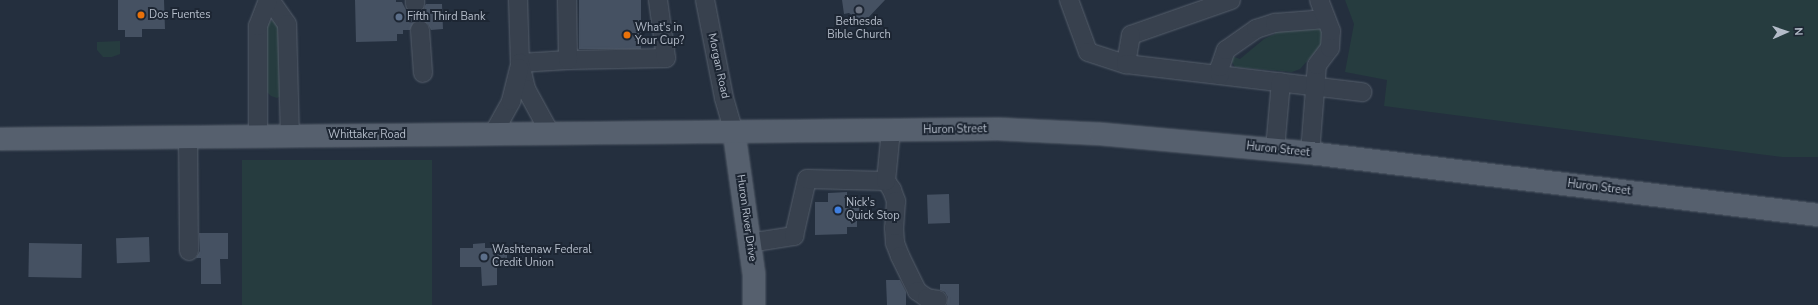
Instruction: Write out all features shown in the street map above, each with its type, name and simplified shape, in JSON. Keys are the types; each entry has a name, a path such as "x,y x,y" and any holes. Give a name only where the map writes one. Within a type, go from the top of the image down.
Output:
{"main road":[{"name":"Huron Street","path":"734,132 992,129 1101,134 1310,153 1818,215"},
{"name":"Whittaker Road","path":"0,139 290,135 734,132"},
{"name":"Huron River Drive","path":"734,132 754,275 754,305"}],"street":[{"path":"258,136 258,26 269,0 288,24 290,135"},
{"path":"518,0 520,63 526,89 550,133"},
{"path":"567,0 568,60"},
{"path":"520,63 568,60 666,58 658,0"},
{"name":"Morgan Road","path":"705,0 724,98 734,132"},
{"path":"1069,0 1088,52 1126,64 1362,92"},
{"path":"1126,64 1131,35 1231,0"},
{"path":"1310,153 1317,65 1330,48 1331,31 1319,0"},
{"path":"1220,75 1220,67 1226,50 1256,29 1275,23 1326,19"},
{"path":"420,30 423,73"},
{"path":"493,134 511,101 520,63"},
{"path":"1275,150 1281,82"},
{"path":"892,130 886,181 892,190 896,201 894,228 895,243 917,291 927,298 938,300"},
{"path":"188,136 189,251"},
{"path":"749,242 794,236 807,179 886,181"}],"green space":[{"path":"1345,0 1818,0 1818,157 1782,157 1384,106 1387,80 1345,72 1354,24"},
{"path":"274,20 279,23 281,96 277,98 271,96 267,92 264,28 267,23"},
{"path":"1274,27 1322,27 1326,40 1300,69 1292,72 1235,67 1232,62 1232,56 1240,59 1264,39 1275,34"},
{"path":"120,41 120,54 112,57 103,57 97,50 97,42"},
{"path":"242,160 432,160 432,305 242,305"}],"building":[{"name":"Dos Fuentes","path":"118,0 164,0 165,29 142,29 142,37 125,37 125,30 118,30"},
{"name":"Fifth Third Bank","path":"355,0 396,0 396,2 402,2 406,10 415,14 421,13 426,4 442,4 443,29 431,30 428,24 419,20 414,22 410,30 403,30 403,34 397,34 397,41 356,42"},
{"path":"579,0 641,0 641,49 579,49"},
{"name":"Bethesda Bible Church","path":"842,0 885,0 866,20 860,21 849,13 844,14"},
{"name":"Nick's Quick Stop","path":"847,192 847,201 861,200 861,218 857,218 857,227 847,227 847,234 815,235 815,202 828,202 828,193"},
{"path":"949,194 950,223 928,224 927,195"},
{"path":"199,233 228,233 228,259 220,259 221,284 201,284 201,258 196,258 200,251"},
{"path":"149,237 150,262 117,263 116,238"},
{"path":"29,243 82,244 81,278 28,277"},
{"name":"Washtenaw Federal Credit Union","path":"485,243 485,248 507,248 507,266 497,266 497,285 482,286 481,267 460,267 460,248 473,248 473,244"},
{"path":"886,280 900,280 906,292 906,305 887,305"},
{"path":"940,284 959,284 959,305 947,305 948,297 945,292 940,290"}],"tunnel":[{"path":"415,4 420,30"}],"place":[{"name":"Bethesda Bible Church","path":"859,10"},
{"name":"Dos Fuentes","path":"141,15"},
{"name":"Fifth Third Bank","path":"399,17"},
{"name":"What's in Your Cup?","path":"627,35"},
{"name":"Nick's Quick Stop","path":"838,210"},
{"name":"Washtenaw Federal Credit Union","path":"484,257"}]}
